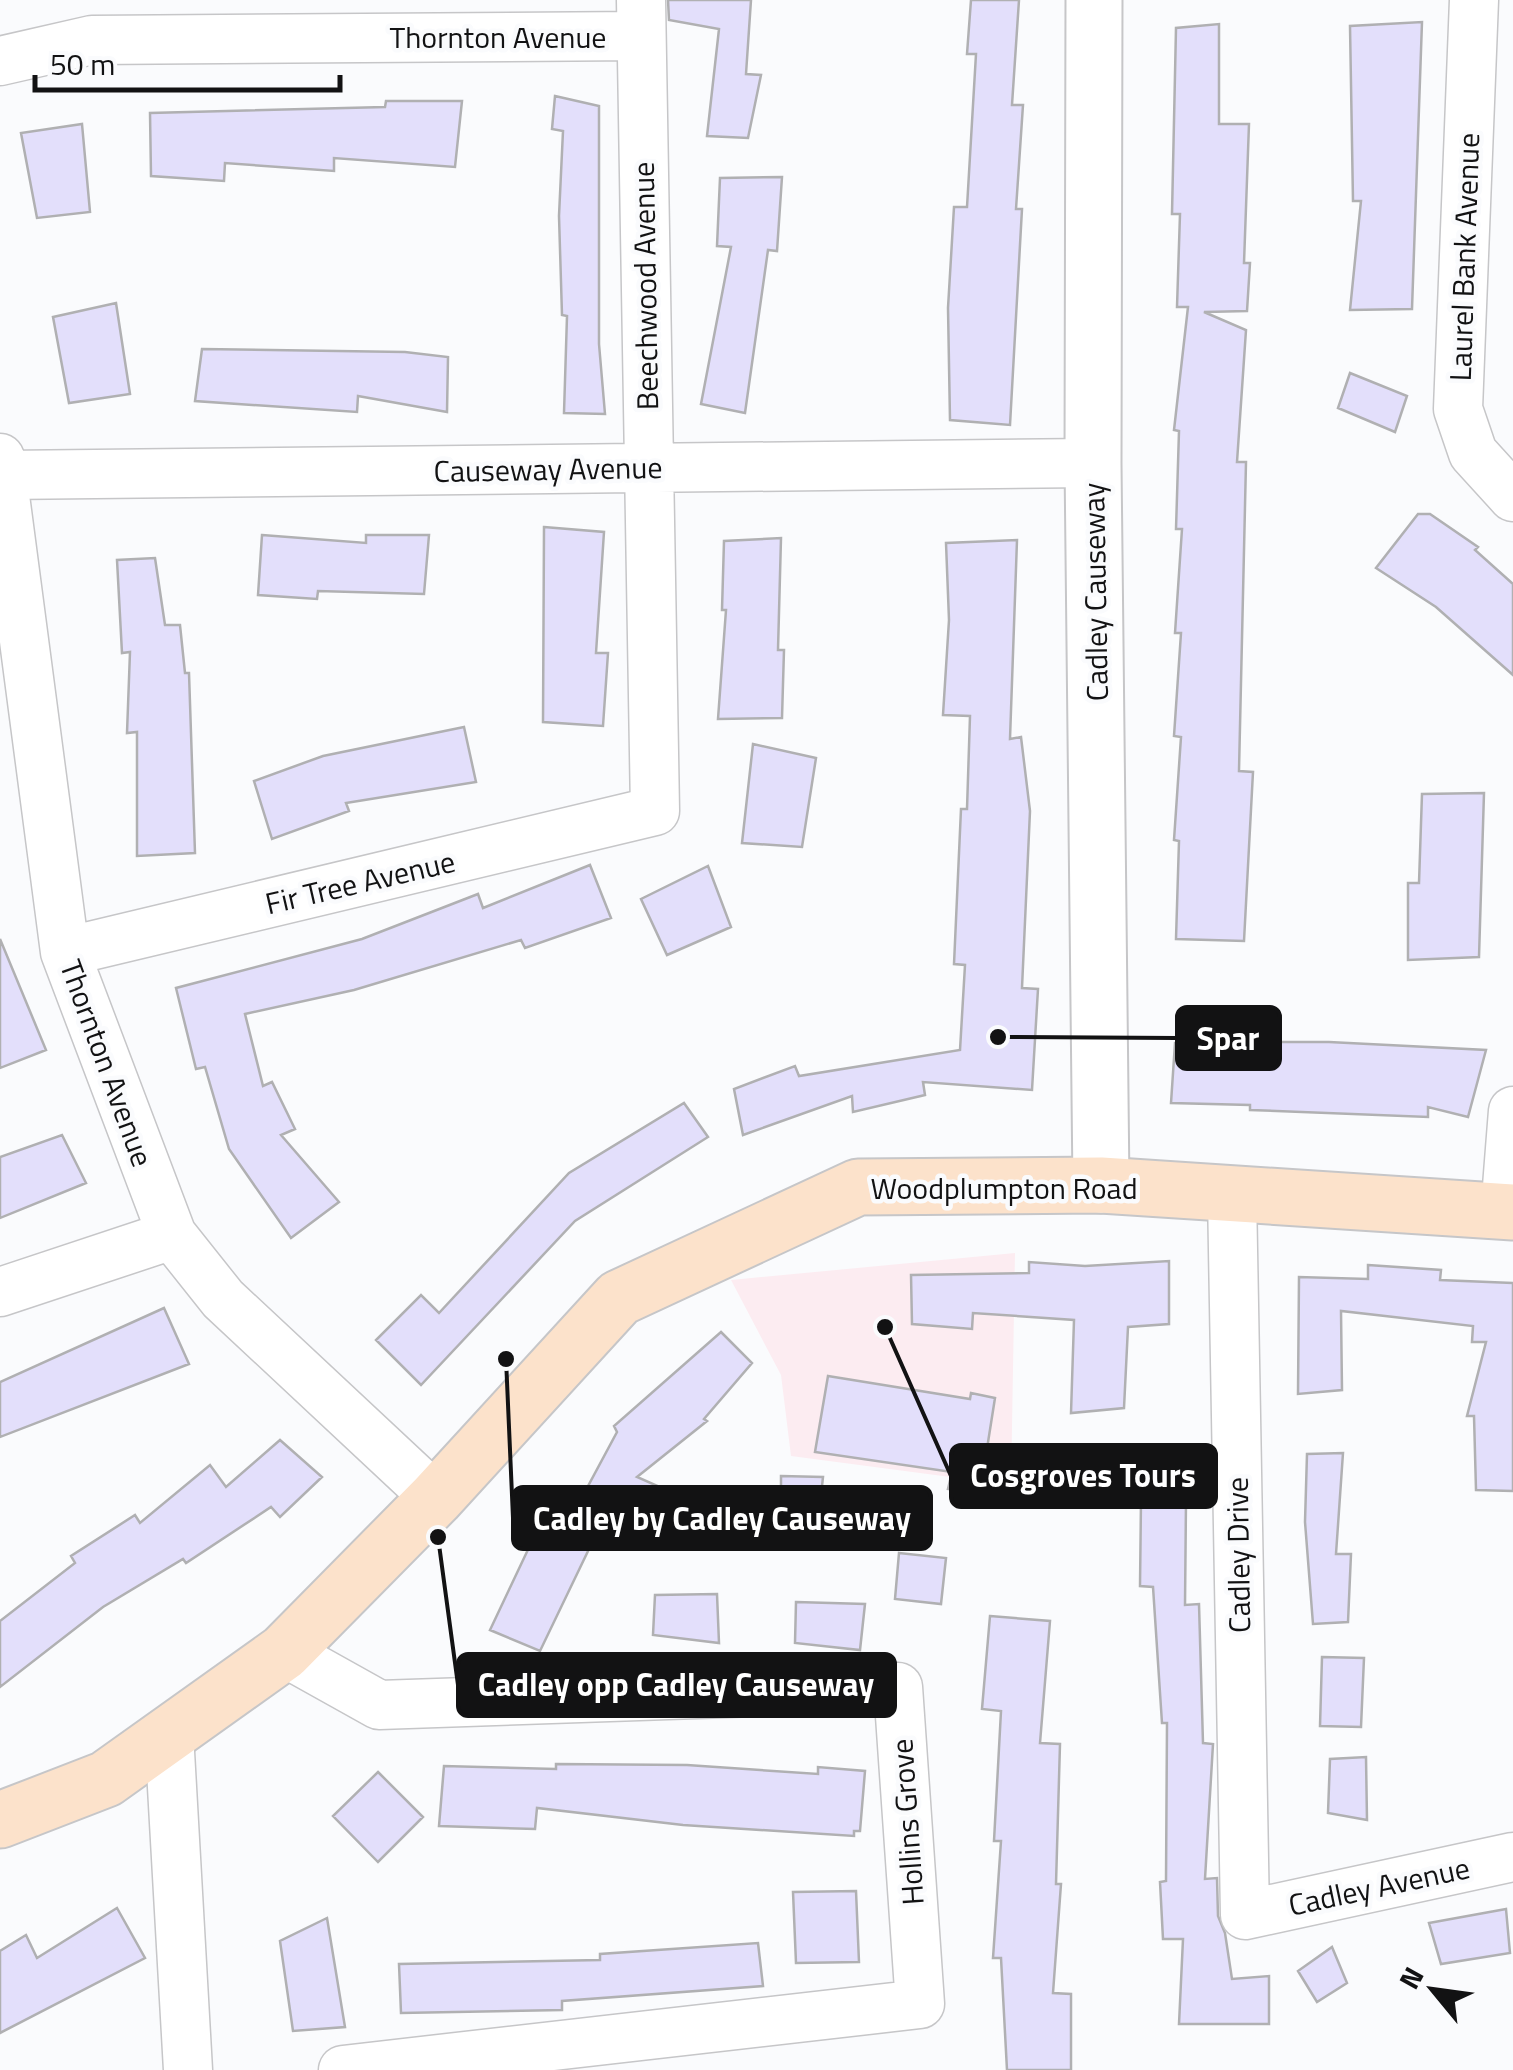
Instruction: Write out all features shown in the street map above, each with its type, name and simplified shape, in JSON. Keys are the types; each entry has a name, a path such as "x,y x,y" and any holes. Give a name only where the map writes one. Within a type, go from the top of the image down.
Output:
{"main road":[{"name":"Woodplumpton Road","path":"0,1820 106,1779 284,1652 436,1498 619,1298 858,1187 1101,1185 1509,1212"}],"street":[{"name":"Cadley Causeway","path":"1094,0 1093,463 1101,1185"},
{"name":"Laurel Bank Avenue","path":"1474,0 1458,409 1474,453 1513,497"},
{"name":"Thornton Avenue","path":"0,61 92,40 640,18"},
{"name":"Beechwood Avenue","path":"640,18 655,811"},
{"name":"Causeway Avenue","path":"2,466 648,468 1093,463"},
{"name":"Thornton Avenue","path":"2,466 65,952 172,1235 222,1299 436,1498"},
{"name":"Fir Tree Avenue","path":"65,952 655,811"},
{"path":"1509,1212 1513,1111"},
{"name":"Cadley Drive","path":"1232,1194 1245,1915"},
{"path":"0,1292 172,1235"},
{"name":"Hollins Grove","path":"284,1652 380,1704 898,1687 920,2004 361,2069"},
{"path":"169,1734 188,2070"},
{"name":"Cadley Avenue","path":"1245,1915 1513,1857"}],"shaded area":[{"path":"1015,1253 1011,1485 791,1456 781,1375 731,1280"}],"building":[{"path":"668,0 751,0 746,74 761,75 748,138 707,136 719,29 669,20"},
{"path":"971,0 1019,0 1012,105 1023,105 1016,209 1022,209 1010,425 950,420 948,308 954,207 967,207 976,54 967,54"},
{"path":"1422,22 1412,309 1350,310 1361,201 1353,201 1350,26"},
{"path":"1219,24 1219,124 1249,124 1244,263 1250,263 1247,311 1204,312 1246,330 1237,462 1246,462 1239,771 1253,772 1244,941 1176,939 1179,841 1174,840 1181,737 1174,736 1181,633 1175,633 1182,529 1176,529 1179,431 1174,430 1188,307 1177,307 1180,214 1172,214 1176,28"},
{"path":"555,96 599,106 599,344 605,414 564,413 567,316 562,315 559,216 563,131 552,129"},
{"path":"386,101 462,101 455,167 334,158 334,171 225,163 224,181 151,176 150,113 385,107"},
{"path":"82,124 90,212 37,218 21,133"},
{"path":"782,177 777,251 768,250 745,413 701,404 731,247 717,246 720,178"},
{"path":"116,303 130,394 69,403 53,317"},
{"path":"202,349 405,352 448,357 447,412 358,396 357,412 195,401"},
{"path":"1350,373 1407,396 1395,432 1338,408"},
{"path":"1418,514 1430,514 1478,547 1475,550 1513,584 1513,675 1436,607 1376,568"},
{"path":"544,527 604,532 596,653 608,653 603,726 543,722"},
{"path":"262,535 366,543 366,535 429,535 424,594 318,591 317,599 258,595"},
{"path":"781,538 778,650 784,650 782,718 718,719 726,610 722,610 724,541"},
{"path":"1017,540 1010,739 1021,737 1030,811 1022,988 1038,989 1032,1090 923,1082 925,1095 853,1112 852,1096 743,1135 734,1089 795,1066 799,1076 960,1050 965,965 954,964 970,716 943,715 949,620 946,543"},
{"path":"155,558 165,625 180,625 185,673 189,673 195,853 137,856 137,732 127,733 130,652 122,653 117,560"},
{"path":"464,727 476,782 346,803 349,811 272,839 254,781 323,756"},
{"path":"753,744 816,758 802,847 742,843"},
{"path":"1484,793 1479,957 1408,960 1408,883 1419,883 1422,794"},
{"path":"590,865 611,918 525,948 521,940 354,990 245,1014 263,1086 272,1082 295,1129 281,1135 339,1202 291,1238 229,1149 205,1067 196,1069 176,988 362,939 478,894 483,908"},
{"path":"708,866 731,927 667,955 641,899"},
{"path":"0,939 46,1050 0,1068"},
{"path":"1252,1042 1486,1050 1468,1117 1428,1107 1428,1117 1171,1103 1175,1043 1252,1050"},
{"path":"684,1103 708,1137 575,1221 421,1385 376,1340 421,1295 439,1313 569,1173"},
{"path":"62,1135 86,1183 0,1218 0,1157"},
{"path":"1169,1261 1169,1324 1128,1327 1124,1408 1071,1413 1074,1320 973,1313 972,1329 912,1324 911,1275 1029,1273 1029,1262 1085,1266"},
{"path":"1368,1265 1441,1270 1440,1280 1513,1283 1513,1491 1476,1490 1474,1416 1467,1416 1486,1342 1472,1342 1473,1326 1341,1311 1342,1390 1298,1394 1299,1277 1368,1279"},
{"path":"164,1308 189,1364 0,1437 0,1382"},
{"path":"721,1332 752,1363 704,1419 707,1421 637,1477 669,1491 643,1540 602,1522 540,1651 490,1630 542,1520 565,1529 617,1432 614,1426"},
{"path":"828,1376 970,1399 971,1393 995,1398 980,1493 948,1489 952,1472 815,1452"},
{"path":"280,1440 322,1477 280,1517 271,1507 186,1563 183,1559 103,1607 0,1687 0,1621 75,1563 71,1556 135,1515 140,1523 210,1465 226,1487"},
{"path":"1343,1453 1336,1554 1351,1554 1348,1622 1313,1624 1305,1522 1307,1454"},
{"path":"781,1476 823,1477 818,1523 781,1517"},
{"path":"1141,1500 1186,1501 1185,1605 1199,1604 1203,1743 1213,1744 1205,1879 1217,1878 1218,1916 1225,1933 1232,1979 1269,1976 1269,2024 1179,2024 1183,1939 1163,1939 1160,1882 1166,1881 1167,1723 1162,1723 1153,1587 1140,1586"},
{"path":"899,1553 946,1558 941,1604 895,1599"},
{"path":"717,1594 719,1643 653,1635 655,1595"},
{"path":"796,1602 865,1604 860,1650 795,1643"},
{"path":"990,1616 1050,1621 1040,1743 1060,1744 1056,1884 1061,1884 1053,1993 1071,1994 1071,2070 1007,2070 1001,1958 993,1958 1001,1841 994,1841 1001,1711 982,1709"},
{"path":"1322,1657 1364,1658 1361,1727 1320,1726"},
{"path":"1366,1757 1367,1820 1328,1813 1330,1759"},
{"path":"556,1764 687,1765 818,1774 818,1767 865,1771 860,1831 854,1831 854,1836 683,1825 537,1808 535,1829 439,1826 444,1766 556,1769"},
{"path":"378,1772 423,1817 378,1862 333,1816"},
{"path":"856,1891 859,1962 796,1963 793,1892"},
{"path":"117,1908 145,1958 0,2033 0,1951 26,1935 37,1958"},
{"path":"1506,1909 1510,1953 1441,1964 1429,1923"},
{"path":"327,1918 345,2027 293,2031 280,1941"},
{"path":"758,1943 763,1986 562,2001 562,2010 401,2013 399,1964 600,1960 600,1954"},
{"path":"1332,1947 1347,1983 1317,2002 1298,1971"}],"place":[{"name":"Spar","path":"998,1037"},
{"name":"Cosgroves Tours","path":"885,1327"},
{"name":"Cadley by Cadley Causeway","path":"506,1359"},
{"name":"Cadley opp Cadley Causeway","path":"438,1537"}]}
